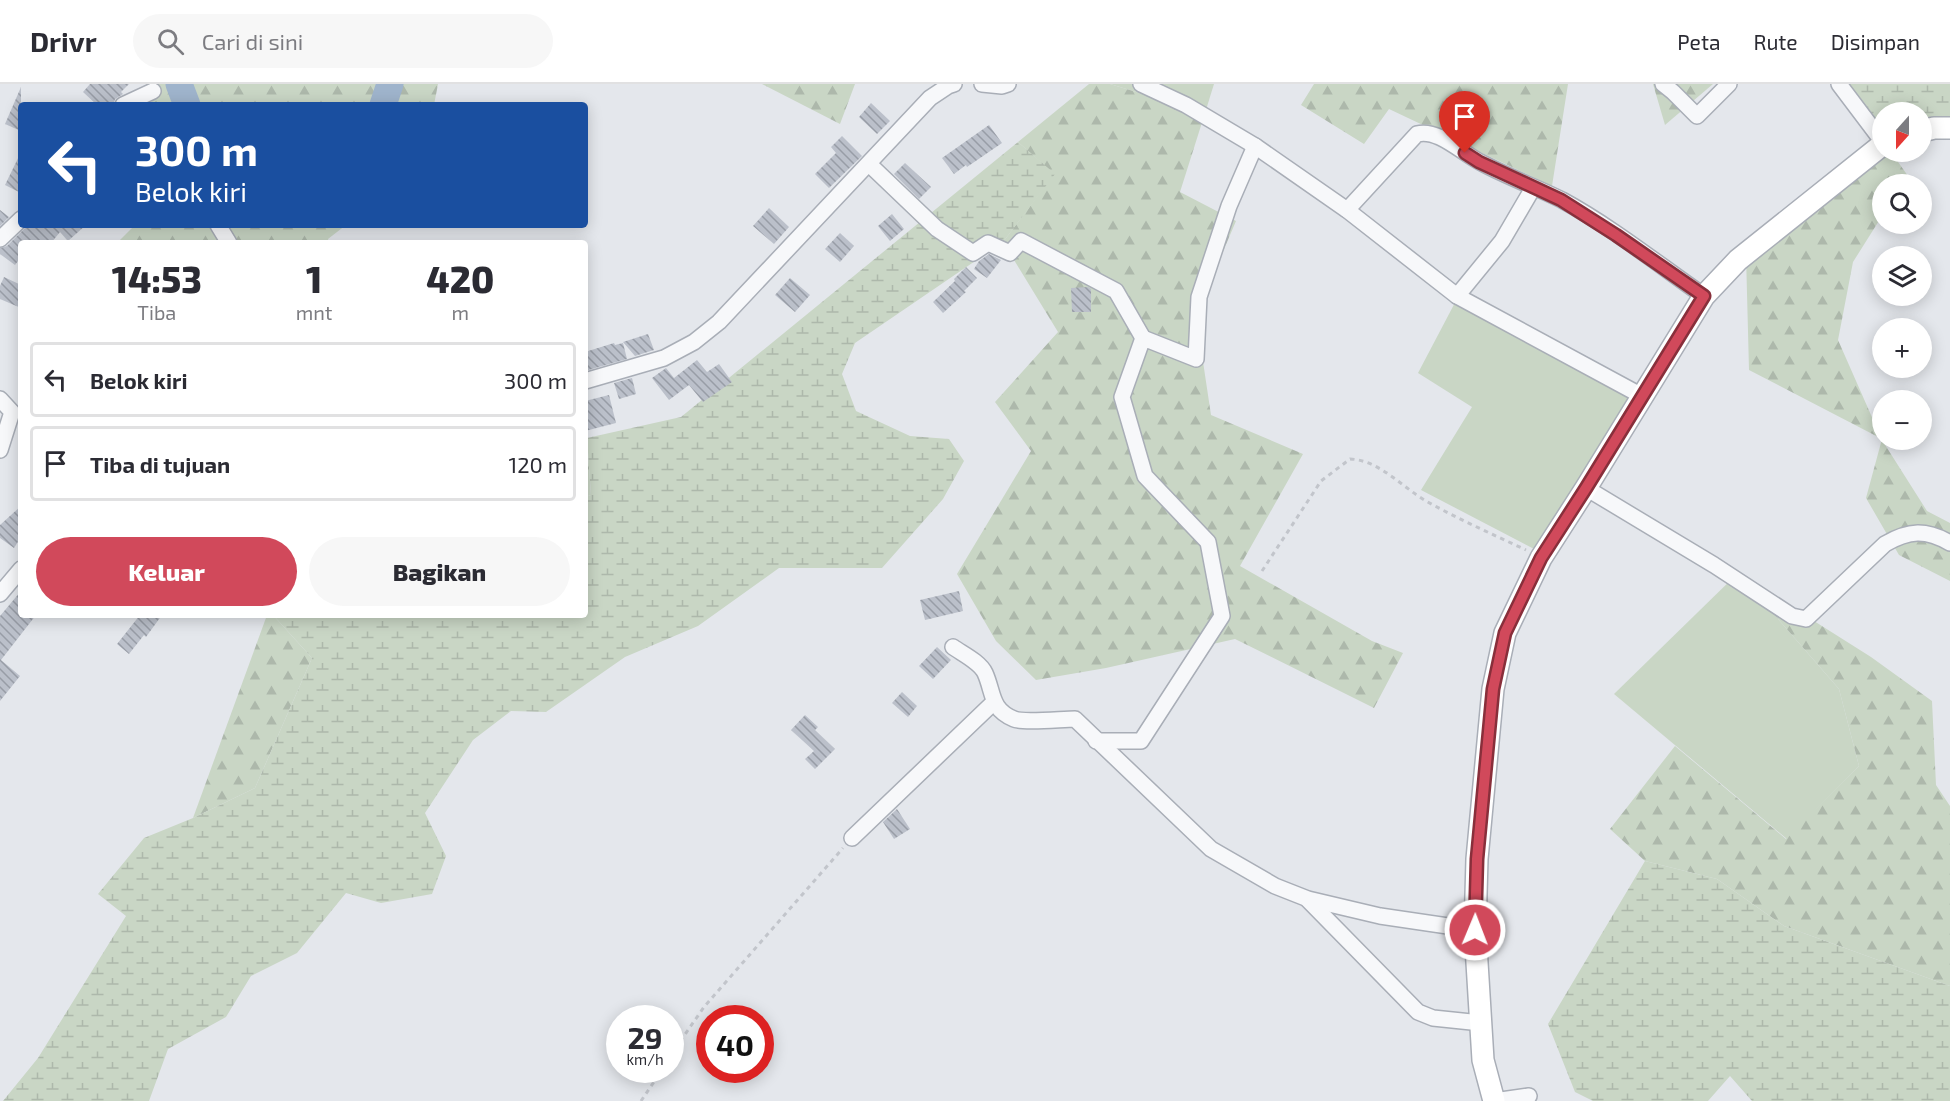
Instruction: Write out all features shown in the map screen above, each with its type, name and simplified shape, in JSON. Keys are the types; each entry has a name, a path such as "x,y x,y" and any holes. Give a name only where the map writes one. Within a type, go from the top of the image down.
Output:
{"street":[{"path":"588,380 664,358 694,342 719,322 930,98 954,84"},
{"path":"982,84 1002,86 1008,84"},
{"path":"1141,84 1186,105 1255,146 1347,210 1457,296 1642,396"},
{"path":"1663,84 1697,116 1729,84"},
{"path":"1839,84 1872,128"},
{"path":"131,102 154,93"},
{"path":"1932,128 1950,128"},
{"path":"1347,210 1417,134 1423,132 1435,134 1479,162 1561,200 1704,296"},
{"path":"869,164 937,229 973,253 988,243 1010,253 1022,241 1116,291 1143,338 1196,359 1199,297 1229,206 1255,146"},
{"path":"1529,1096 1494,1101 1483,1060 1475,930 1477,859 1493,689 1505,633 1541,558 1704,296 1738,260 1872,153"},
{"path":"1457,296 1502,241 1533,188"},
{"path":"0,239 18,222"},
{"path":"1096,741 1141,741 1222,616 1208,542 1145,476 1122,397 1143,338"},
{"path":"0,399 12,412 0,450"},
{"path":"1586,488 1714,565 1792,616 1799,618 1806,619 1885,544 1900,536 1926,533 1936,535 1950,543"},
{"path":"0,594 18,573"},
{"path":"953,648 968,656 985,671 994,702 1001,711 1016,720 1075,719 1210,849 1275,886 1308,899 1380,916 1475,930"},
{"path":"852,838 994,702"},
{"path":"1308,899 1418,1012 1433,1018 1481,1023"}],"path":[{"path":"1262,572 1321,481 1350,459 1357,459 1378,468 1425,501 1541,558"},
{"path":"684,1035 704,1006 852,838"},
{"path":"641,1101 653,1083"}],"green space":[{"path":"146,84 438,84 435,102 152,102"},
{"path":"762,84 855,84 840,124"},
{"path":"1089,84 1110,84 1205,113 1180,192 1236,221 1196,315 1211,415 1303,454 1240,566 1372,641 1403,653 1374,708 1235,639 1106,668 1036,680 996,641 957,574 1031,451 995,402 1058,332 1003,242 1054,174 1018,142"},
{"path":"1110,84 1214,84 1205,113"},
{"path":"1314,84 1568,84 1552,186 1389,109 1364,144 1301,105"},
{"path":"1653,84 1713,84 1665,125"},
{"path":"1840,84 1950,84 1950,121 1932,123 1932,102 1872,102 1872,127"},
{"path":"1018,142 1055,174 1003,242 855,343 842,374 856,411 910,436 949,439 964,461 943,499 882,568 779,568 698,626 625,657 546,712 511,711 473,740 425,813 446,856 432,894 381,903 346,893 297,953 251,976 226,1017 168,1049 149,1101 3,1101 38,1058 126,916 98,894 144,838 193,818 255,788 312,658 276,618 588,618 588,496 591,495 588,438 681,417"},
{"path":"1872,160 1872,162 1898,162 1907,174 1872,174 1872,232 1853,262 1838,340 1872,418 1872,434 1749,370 1746,255"},
{"path":"132,228 342,228 328,240 120,240"},
{"path":"1459,295 1645,397 1538,551 1421,490 1472,407 1418,373"},
{"path":"1879,450 1888,450 1927,511 1950,523 1950,581 1899,555 1866,498"},
{"path":"588,452 591,495 588,496"},
{"path":"1738,573 1839,689 1859,766 1787,839 1614,694"},
{"path":"1738,573 1871,657 1932,701 1936,785 1950,806 1950,986 1784,926 1717,879 1645,861 1610,829 1675,746 1786,839 1859,766 1839,689"},
{"path":"266,618 276,618 312,658 255,788 193,818"},
{"path":"1645,861 1717,879 1784,926 1950,986 1950,1101 1752,1101 1730,1076 1708,1101 1593,1101 1575,1092 1548,1024"}],"building":[{"path":"90,84 129,84 114,102 94,102 83,92"},
{"path":"21,87 21,102 18,102 18,130 5,124"},
{"path":"871,103 890,121 877,134 859,117"},
{"path":"989,125 1002,143 954,174 942,158"},
{"path":"842,136 862,156 829,188 815,174 836,153 831,147"},
{"path":"18,158 18,192 5,185"},
{"path":"905,163 931,187 919,199 894,174"},
{"path":"769,208 789,227 774,244 753,226"},
{"path":"0,210 9,217 0,226"},
{"path":"892,214 904,229 890,241 878,226"},
{"path":"25,228 83,228 69,240 60,232 53,240 18,240 18,261 15,265 0,254 0,248 7,246"},
{"path":"840,233 854,246 840,262 825,249"},
{"path":"989,254 1001,260 987,278 974,269 979,261"},
{"path":"966,267 977,278 964,291 966,292 943,313 933,302"},
{"path":"4,277 18,284 18,307 0,299 0,286"},
{"path":"790,278 810,295 795,312 775,295"},
{"path":"1088,287 1091,289 1091,312 1072,312 1071,288"},
{"path":"648,334 654,350 635,356 623,342"},
{"path":"614,343 615,345 623,343 627,359 588,370 588,351"},
{"path":"697,360 707,372 719,364 732,382 703,402 689,385 669,400 652,378 666,368 674,378"},
{"path":"632,378 636,394 619,399 614,383"},
{"path":"609,395 616,423 588,430 588,400"},
{"path":"18,509 18,542 14,548 0,538 0,525"},
{"path":"959,591 963,611 925,620 920,600"},
{"path":"18,595 18,618 34,618 1,660 20,676 0,701 0,616"},
{"path":"138,618 160,618 146,637 144,635 129,654 117,644"},
{"path":"937,647 951,660 933,679 919,666"},
{"path":"902,692 917,706 908,717 892,703"},
{"path":"805,715 818,727 815,730 835,749 815,769 805,759 814,751 791,730"},
{"path":"897,809 910,829 894,839 883,822"}],"waterway":[{"path":"179,84 186,102"},
{"path":"384,102 390,84"}],"route":[{"path":"1465,153 1479,162 1561,200 1704,296 1541,558 1505,633 1493,689 1477,859 1475,930"}]}
